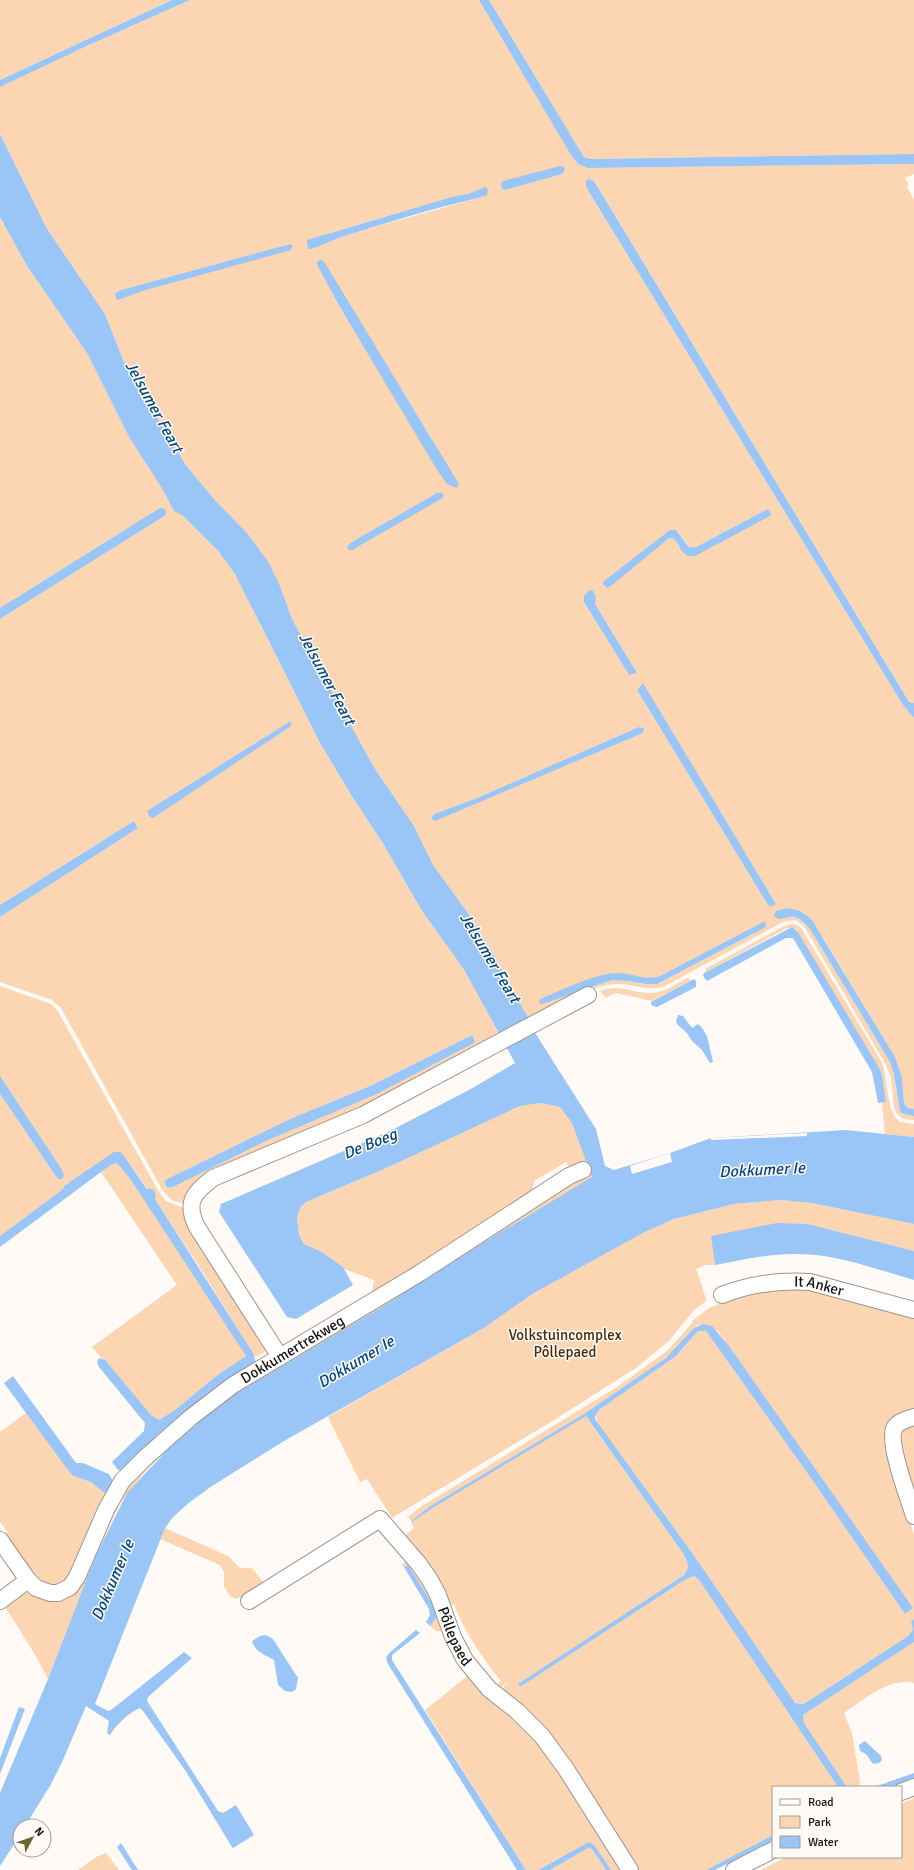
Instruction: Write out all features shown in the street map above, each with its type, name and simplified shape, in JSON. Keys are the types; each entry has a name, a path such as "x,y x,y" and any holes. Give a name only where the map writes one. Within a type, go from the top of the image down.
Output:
{"street":[{"path":"280,1357 192,1217 190,1207 197,1191 213,1178 363,1115 588,995"},
{"name":"Dokkumertrekweg","path":"28,1580 43,1591 50,1593 65,1590 73,1584 106,1510 128,1475 162,1442 212,1400 280,1357 420,1274 569,1176 583,1170"},
{"name":"It Anker","path":"722,1295 757,1285 794,1281 810,1282 914,1310"},
{"path":"914,1417 903,1420 895,1427 892,1437 894,1450 914,1516"},
{"name":"Pôllepaed","path":"249,1601 380,1519 419,1564 430,1580 438,1595 453,1637 465,1660 489,1689 517,1711 542,1736 566,1769 630,1870"},
{"path":"0,1540 28,1580 0,1601"},
{"path":"902,1792 914,1787"},
{"path":"734,1870 772,1851"}],"green space":[{"path":"0,0 172,0 0,80"},
{"path":"190,0 479,0 571,154 578,164 588,168 914,164 914,174 905,178 909,185 907,187 914,200 914,703 910,703 594,181 589,179 586,180 586,186 903,705 914,718 914,1109 908,1108 904,1103 902,1077 895,1057 824,939 803,912 783,917 798,919 810,929 890,1062 894,1074 900,1112 914,1116 914,1120 902,1118 894,1109 891,1078 885,1063 804,926 795,920 783,922 665,986 658,988 645,988 622,984 606,985 583,993 530,1021 490,948 465,909 433,865 414,826 375,769 292,619 280,586 268,563 247,533 214,499 185,464 124,362 105,314 47,229 0,134 0,87","holes":["562,174 505,190 502,189 501,184","486,188 478,198 378,226 326,242 312,249 330,233 455,196 468,194","290,244 293,248 146,290 118,300 116,299 115,293 121,290","317,261 395,379 433,440 447,484 337,302 316,263","437,493 444,495 443,498 348,550 347,547 350,543","768,509 685,555 676,541 672,538 668,539 640,560 676,530 690,547 696,547","596,597 595,604 637,673 629,675 584,602","643,684 776,904 771,907 768,905 637,690 639,686","642,727 643,733 433,821 432,816 477,798","765,921 766,927 657,984 612,980 543,1004 540,999 607,974 627,974 643,978 660,976"]},
{"path":"489,0 914,0 914,154 591,159 584,157"},
{"path":"0,217 27,266 87,353 129,437 174,510 182,515 218,551 235,574 320,743 353,798 384,845 422,911 463,968 501,1038 406,1087 271,1147 186,1204 173,1201 163,1191 61,1008 52,1000 0,982 0,917 138,828 134,821 0,905 0,619 166,515 166,511 158,509 0,608","holes":["289,722 149,816 147,811","472,1035 475,1041 474,1043 377,1094 266,1141 171,1188 167,1187 165,1184 165,1180 290,1119 370,1086"]},
{"path":"792,924 801,928 881,1061 890,1103 895,1117 900,1122 914,1124 914,1137 885,1134 882,1103 886,1102 882,1075 796,929 787,928 706,972 705,969 784,926"},
{"path":"687,978 692,980 652,1001 616,993 606,998 600,991 620,988 652,993 661,991"},
{"path":"0,986 51,1004 57,1010 159,1192 166,1201 184,1208 264,1344 265,1352 255,1357 204,1274 155,1199 156,1195 148,1189 124,1156 68,1183 63,1189 0,1236 0,1094 55,1175 61,1168 0,1076"},
{"path":"541,1103 560,1107 572,1123 588,1163 572,1171 566,1162 534,1181 532,1196 371,1300 374,1280 344,1269 320,1251 304,1244 299,1235 297,1217 300,1208 306,1202 384,1169 520,1106"},
{"path":"117,1163 131,1180 246,1353 244,1359 215,1377 175,1410 159,1420 151,1415 92,1347 177,1285 101,1172"},
{"path":"591,1171 593,1177 491,1238 382,1307 227,1399 173,1444 144,1473 120,1503 95,1557 48,1679 37,1658 3,1603 22,1590 48,1600 67,1597 116,1498 198,1415"},
{"name":"Volkstuincomplex Pôllepaed","path":"781,1200 812,1203 914,1224 914,1251 808,1224 712,1236 715,1265 706,1265 696,1269 706,1298 705,1302 695,1309 669,1341 636,1368 554,1420 392,1518 367,1479 360,1482 328,1417 484,1328 531,1294 643,1233 674,1219 734,1204"},
{"path":"808,1287 914,1316 914,1412 888,1447 914,1535 914,1619 911,1622 913,1630 908,1636 807,1702 799,1704 791,1699 695,1557 599,1425 595,1416 599,1410 676,1356 698,1331 706,1331 905,1614 912,1608 718,1331 703,1324 696,1326 674,1351 654,1367 584,1414 432,1505 411,1521 408,1517 419,1508 617,1387 667,1351 693,1322 692,1321 709,1308 741,1294"},
{"path":"26,1413 73,1476 91,1482 103,1492 108,1492 69,1580 54,1588 35,1582 1,1535 8,1532 0,1522 0,1432"},
{"path":"585,1415 682,1552 687,1560 688,1566 684,1575 519,1684 520,1687 686,1578 693,1576 699,1580 837,1786 772,1786 772,1836 706,1870 635,1870 498,1692 511,1680 497,1691 494,1688 501,1681 474,1644 458,1615 454,1604 447,1607 404,1540 406,1535 414,1528 411,1523 433,1507"},
{"path":"914,1423 914,1497 898,1450 899,1431"},
{"path":"165,1528 228,1556 240,1568 252,1568 264,1583 236,1599 230,1596 224,1586 224,1572 220,1565 160,1539"},
{"path":"409,1557 426,1581 444,1631 436,1631 430,1626 434,1621 435,1608 408,1565 404,1567 402,1565"},
{"path":"914,1642 914,1683 895,1683 886,1686 868,1696 844,1713 852,1733 860,1782 859,1786 846,1786 804,1723 803,1715"},
{"path":"470,1674 528,1725 626,1870 611,1870 595,1846 559,1858 538,1870 526,1870 425,1710"},
{"path":"914,1798 914,1870 761,1870 784,1858 902,1858 902,1804"},
{"path":"588,1848 592,1849 606,1870 550,1870"},
{"path":"106,1853 119,1870 78,1870 96,1857"}],"water":[{"path":"172,0 190,0 0,87 0,80"},
{"path":"479,0 489,0 584,157 590,159 914,154 914,164 588,168 578,164 571,155"},
{"path":"0,134 47,229 105,314 124,362 185,464 214,499 247,533 269,563 280,586 292,619 375,769 414,826 433,865 465,909 490,948 530,1021 532,1028 596,1129 605,1166 614,1170 670,1153 711,1138 846,1130 914,1137 914,1224 812,1203 781,1200 734,1204 674,1219 643,1233 532,1294 484,1328 284,1441 212,1486 173,1517 165,1528 95,1704 108,1711 111,1710 184,1652 192,1658 148,1697 147,1701 218,1811 223,1813 236,1805 254,1835 233,1848 232,1847 185,1770 140,1708 123,1720 110,1735 107,1733 109,1721 86,1706 50,1786 30,1818 12,1818 12,1847 0,1866 0,1793 48,1679 95,1557 127,1493 173,1444 227,1399 382,1307 491,1238 592,1177 572,1123 560,1107 541,1103 520,1106 384,1169 306,1202 300,1208 297,1217 299,1235 304,1244 320,1251 343,1267 353,1285 296,1319 287,1317 219,1212 221,1204 390,1131 469,1090 515,1063 463,968 422,911 384,845 353,798 320,743 235,574 218,551 182,515 174,511 163,490 129,437 87,353 27,266 0,217"},
{"path":"560,166 564,167 565,170 562,174 505,190 502,189 501,184 503,181"},
{"path":"589,179 594,181 908,700 910,703 914,703 914,718 903,705 589,192 586,186 586,180"},
{"path":"486,187 488,190 487,195 391,222 308,249 307,240 455,196 468,194"},
{"path":"290,244 293,246 291,250 146,290 118,300 116,299 115,293 121,290"},
{"path":"321,259 325,263 459,484 456,488 447,484 437,470 337,302 316,263"},
{"path":"437,493 442,493 444,495 443,498 352,550 348,550 347,547 350,543"},
{"path":"163,508 166,511 166,515 0,619 0,608 158,509"},
{"path":"768,509 771,514 770,516 695,556 686,555 672,538 668,539 612,585 607,588 603,584 604,581 670,530 676,530 689,547 696,547"},
{"path":"590,590 593,591 596,597 595,604 637,673 629,675 584,602 584,596"},
{"path":"643,683 776,904 771,907 768,905 637,690"},
{"path":"291,722 291,726 153,818 149,816 147,811"},
{"path":"639,727 644,728 643,733 435,821 431,819 434,814 477,798"},
{"path":"134,821 138,828 0,917 0,905"},
{"path":"783,909 798,910 812,920 895,1057 902,1077 904,1103 908,1108 914,1109 914,1116 900,1112 894,1074 890,1062 810,929 801,920 794,917 780,919 774,915 776,911"},
{"path":"765,921 766,927 657,984 612,980 543,1004 539,1003 540,999 599,976 623,973 649,978 660,976"},
{"path":"792,927 798,932 879,1068 882,1075 886,1102 878,1103 872,1072 793,938 786,938 707,981 703,976 704,973"},
{"path":"694,979 696,981 696,987 657,1007 651,1005 651,1002"},
{"path":"678,1015 683,1016 692,1028 698,1024 703,1029 707,1036 713,1062 710,1063 702,1050 677,1024 676,1021"},
{"path":"472,1035 475,1041 474,1043 377,1094 266,1141 171,1188 167,1187 165,1184 165,1180 290,1119 370,1086"},
{"path":"0,1076 61,1168 64,1175 62,1179 58,1179 55,1175 0,1094"},
{"path":"114,1152 120,1152 124,1156 147,1189 153,1189 156,1195 155,1199 253,1353 256,1363 184,1413 157,1435 123,1471 118,1470 112,1462 144,1431 145,1423 99,1367 97,1362 99,1358 105,1360 151,1415 159,1420 175,1410 215,1377 246,1356 131,1180 117,1163 101,1172 0,1247 0,1236 63,1189 64,1186"},
{"path":"777,1223 808,1224 914,1251 914,1280 855,1262 809,1254 774,1255 715,1265 711,1236"},
{"path":"703,1324 712,1326 729,1346 913,1608 905,1614 706,1331 698,1331 676,1356 599,1410 595,1416 595,1419 695,1557 795,1703 803,1704 807,1702 908,1636 913,1630 911,1622 914,1619 914,1642 803,1715 804,1723 846,1786 837,1786 699,1580 694,1576 686,1579 520,1687 518,1684 684,1575 688,1566 687,1560 682,1552 586,1416 434,1507 412,1522 411,1521 432,1505 584,1414 666,1358 694,1328"},
{"path":"13,1376 76,1463 83,1463 109,1474 114,1483 108,1492 103,1492 91,1482 73,1476 4,1383"},
{"path":"408,1565 435,1608 436,1618 430,1626 426,1622 430,1615 429,1609 404,1567"},
{"path":"416,1630 420,1633 392,1655 392,1660 526,1870 517,1870 388,1664 386,1658 388,1654"},
{"path":"266,1635 273,1639 298,1678 296,1689 292,1692 285,1691 278,1685 274,1660 261,1653 253,1645 252,1641 260,1636"},
{"path":"19,1707 25,1709 0,1774 0,1758"},
{"path":"865,1741 881,1756 882,1760 879,1763 873,1764 866,1754 860,1751 859,1745"},
{"path":"914,1773 914,1778 894,1786 877,1786"},
{"path":"772,1836 772,1841 715,1870 706,1870"},
{"path":"589,1842 595,1846 611,1870 606,1870 592,1849 588,1848 550,1870 538,1870"},
{"path":"121,1843 138,1870 132,1870 117,1847"}],"pier":[{"path":"807,1133 807,1136 711,1140 711,1138"},
{"path":"670,1153 672,1162 632,1174 630,1166"}],"water label":[{"name":"Jelsumer Feart","path":"154,407"},
{"name":"Jelsumer Feart","path":"327,679"},
{"name":"Jelsumer Feart","path":"490,958"},
{"name":"De Boeg","path":"370,1144"},
{"name":"Dokkumer Ie","path":"762,1170"},
{"name":"Dokkumer Ie","path":"356,1362"},
{"name":"Dokkumer Ie","path":"113,1580"}]}
